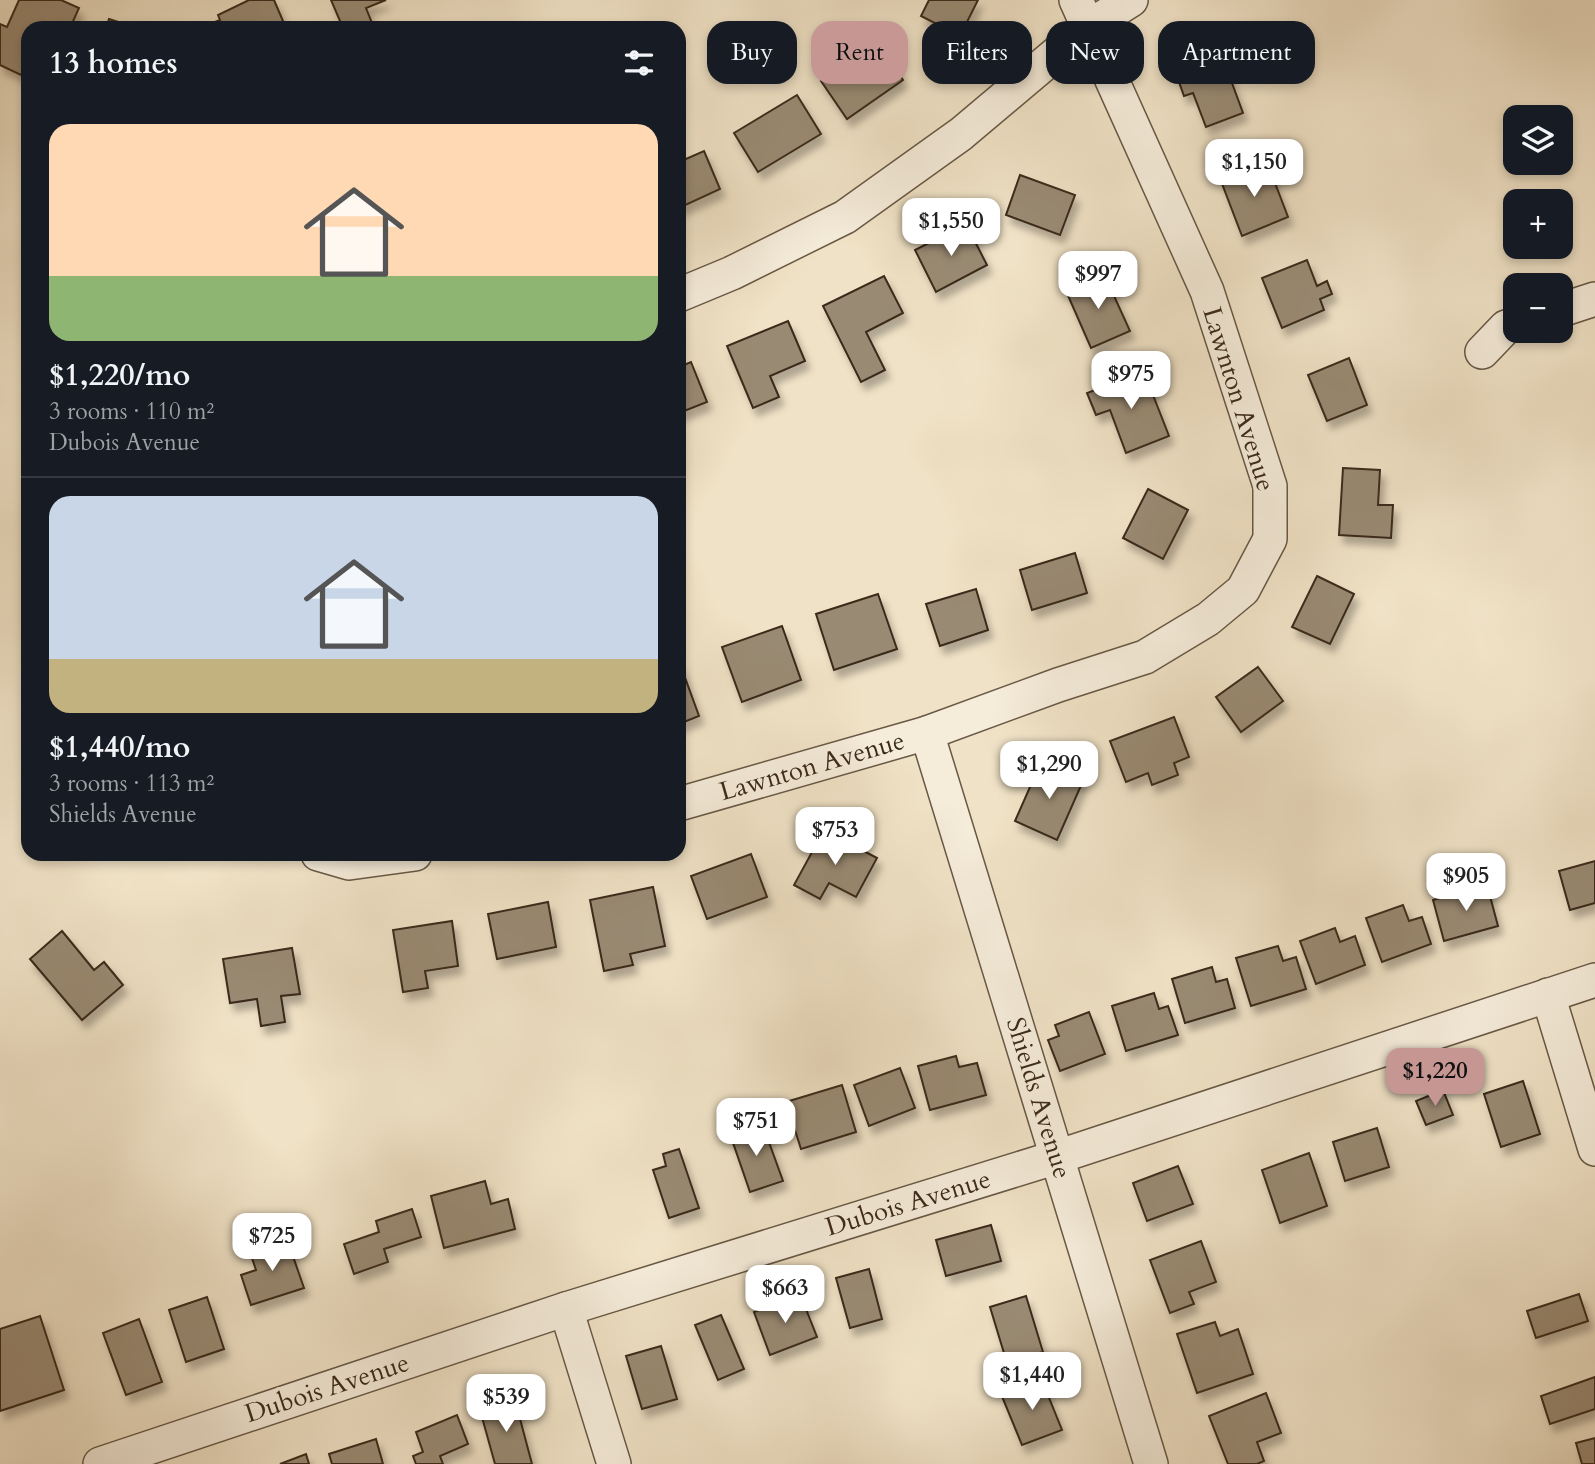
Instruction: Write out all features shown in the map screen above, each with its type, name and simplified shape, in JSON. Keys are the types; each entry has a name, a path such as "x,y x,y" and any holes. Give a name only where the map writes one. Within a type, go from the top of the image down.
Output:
{"street":[{"path":"686,292 732,273 845,216 961,134 1082,13 1131,0"},
{"name":"Lawnton Avenue","path":"686,802 927,733 1145,657 1208,618 1243,590 1270,539 1270,486 1207,291 1082,13"},
{"path":"1573,306 1595,299"},
{"path":"1482,352 1503,330"},
{"name":"Shields Avenue","path":"927,733 1151,1464"},
{"path":"342,861 364,861"},
{"name":"Dubois Avenue","path":"100,1464 566,1309 1057,1157 1595,980"},
{"path":"1548,995 1595,1149"},
{"path":"566,1309 614,1464"}],"building":[{"path":"19,0 61,0 79,8 73,21 21,21 21,75 0,65 0,24 7,27"},
{"path":"249,0 274,0 283,21 218,21 220,20 218,15"},
{"path":"331,0 386,0 366,8 371,21 340,21"},
{"path":"929,0 978,0 968,21 931,21 921,16"},
{"path":"823,84 897,84 847,119"},
{"path":"1180,84 1232,84 1243,113 1206,127 1193,93 1184,96"},
{"path":"797,95 821,134 758,172 734,133"},
{"path":"704,151 720,189 686,205 686,159"},
{"path":"1267,162 1288,217 1242,236 1221,181"},
{"path":"1020,175 1075,195 1060,235 1006,215"},
{"path":"966,224 987,265 936,292 915,250"},
{"path":"1307,260 1317,286 1327,281 1332,294 1320,299 1324,310 1282,328 1262,278"},
{"path":"1104,274 1130,331 1091,348 1066,291"},
{"path":"884,276 903,313 866,332 885,370 861,382 823,306"},
{"path":"788,321 805,361 770,376 779,397 753,408 727,346"},
{"path":"1349,358 1367,405 1327,421 1308,375"},
{"path":"691,362 707,402 686,410 686,364"},
{"path":"1144,372 1169,436 1126,453 1110,410 1096,415 1087,393"},
{"path":"1343,468 1380,470 1378,505 1393,505 1391,538 1339,535"},
{"path":"1148,489 1188,510 1163,559 1123,538"},
{"path":"1075,553 1087,593 1032,610 1020,570"},
{"path":"1317,576 1354,594 1330,644 1292,627"},
{"path":"976,589 988,630 940,646 926,604"},
{"path":"878,594 897,649 834,670 816,614"},
{"path":"782,626 801,680 742,702 722,647"},
{"path":"1258,667 1283,701 1241,732 1216,697"},
{"path":"686,680 699,716 686,721"},
{"path":"1174,717 1189,757 1174,763 1178,775 1152,785 1148,773 1126,782 1110,741"},
{"path":"1041,762 1083,781 1057,840 1015,821"},
{"path":"824,830 877,858 856,897 829,883 820,899 794,885"},
{"path":"751,854 767,897 707,919 691,876"},
{"path":"1595,861 1595,903 1570,910 1559,871"},
{"path":"1487,885 1498,926 1444,941 1433,900"},
{"path":"653,887 665,946 630,954 633,965 604,971 590,900"},
{"path":"548,902 556,947 497,959 488,914"},
{"path":"1403,905 1409,921 1422,917 1431,944 1382,962 1366,918"},
{"path":"452,921 458,966 425,971 428,988 403,992 393,930"},
{"path":"1335,928 1340,942 1355,936 1365,965 1316,984 1300,941"},
{"path":"62,931 94,970 104,962 123,985 82,1020 30,959"},
{"path":"1278,946 1283,961 1296,957 1306,989 1251,1006 1236,958"},
{"path":"292,948 300,994 281,996 285,1022 261,1026 257,999 230,1003 223,959"},
{"path":"1212,967 1216,982 1227,979 1235,1008 1185,1023 1172,979"},
{"path":"1154,993 1159,1009 1168,1006 1178,1035 1126,1051 1112,1006"},
{"path":"1089,1012 1105,1054 1060,1071 1048,1040 1059,1036 1055,1025"},
{"path":"956,1056 959,1067 977,1063 986,1095 930,1110 918,1066"},
{"path":"900,1068 915,1108 869,1126 854,1085"},
{"path":"1523,1081 1540,1134 1501,1147 1484,1094"},
{"path":"842,1085 856,1132 801,1149 786,1102"},
{"path":"1443,1090 1453,1115 1426,1125 1416,1101"},
{"path":"762,1123 783,1181 750,1192 730,1134"},
{"path":"1377,1128 1389,1167 1345,1181 1333,1142"},
{"path":"679,1149 699,1208 669,1218 653,1170 666,1166 663,1154"},
{"path":"1309,1153 1327,1206 1280,1223 1262,1170"},
{"path":"1178,1166 1193,1204 1147,1221 1133,1183"},
{"path":"485,1181 491,1204 508,1199 515,1229 444,1248 431,1196"},
{"path":"412,1209 421,1237 384,1249 388,1262 354,1274 344,1244 379,1232 376,1221"},
{"path":"991,1225 1001,1261 946,1276 936,1240"},
{"path":"287,1239 304,1288 251,1305 241,1275 256,1270 250,1252"},
{"path":"1201,1241 1216,1282 1189,1292 1194,1304 1170,1313 1150,1260"},
{"path":"869,1269 882,1319 850,1328 836,1278"},
{"path":"800,1294 817,1337 770,1355 754,1312"},
{"path":"1579,1294 1588,1321 1536,1338 1527,1311"},
{"path":"1026,1296 1043,1352 1007,1363 990,1307"},
{"path":"207,1297 224,1349 186,1362 169,1310"},
{"path":"721,1315 744,1369 718,1380 695,1325"},
{"path":"40,1316 64,1390 0,1411 0,1329"},
{"path":"139,1319 162,1382 126,1395 103,1333"},
{"path":"1215,1322 1220,1336 1238,1329 1253,1374 1197,1393 1177,1334"},
{"path":"661,1346 677,1399 642,1409 626,1356"},
{"path":"1595,1377 1595,1409 1550,1424 1541,1396"},
{"path":"1041,1378 1062,1430 1022,1445 1001,1394"},
{"path":"1266,1393 1281,1433 1257,1442 1264,1461 1257,1464 1228,1464 1209,1416"},
{"path":"515,1400 532,1464 495,1464 480,1410"},
{"path":"457,1415 468,1444 440,1456 443,1464 416,1464 413,1456 423,1452 416,1432"},
{"path":"1595,1438 1595,1464 1582,1464 1576,1443"},
{"path":"376,1439 383,1464 332,1464 329,1454"},
{"path":"306,1454 309,1464 280,1464"}]}
